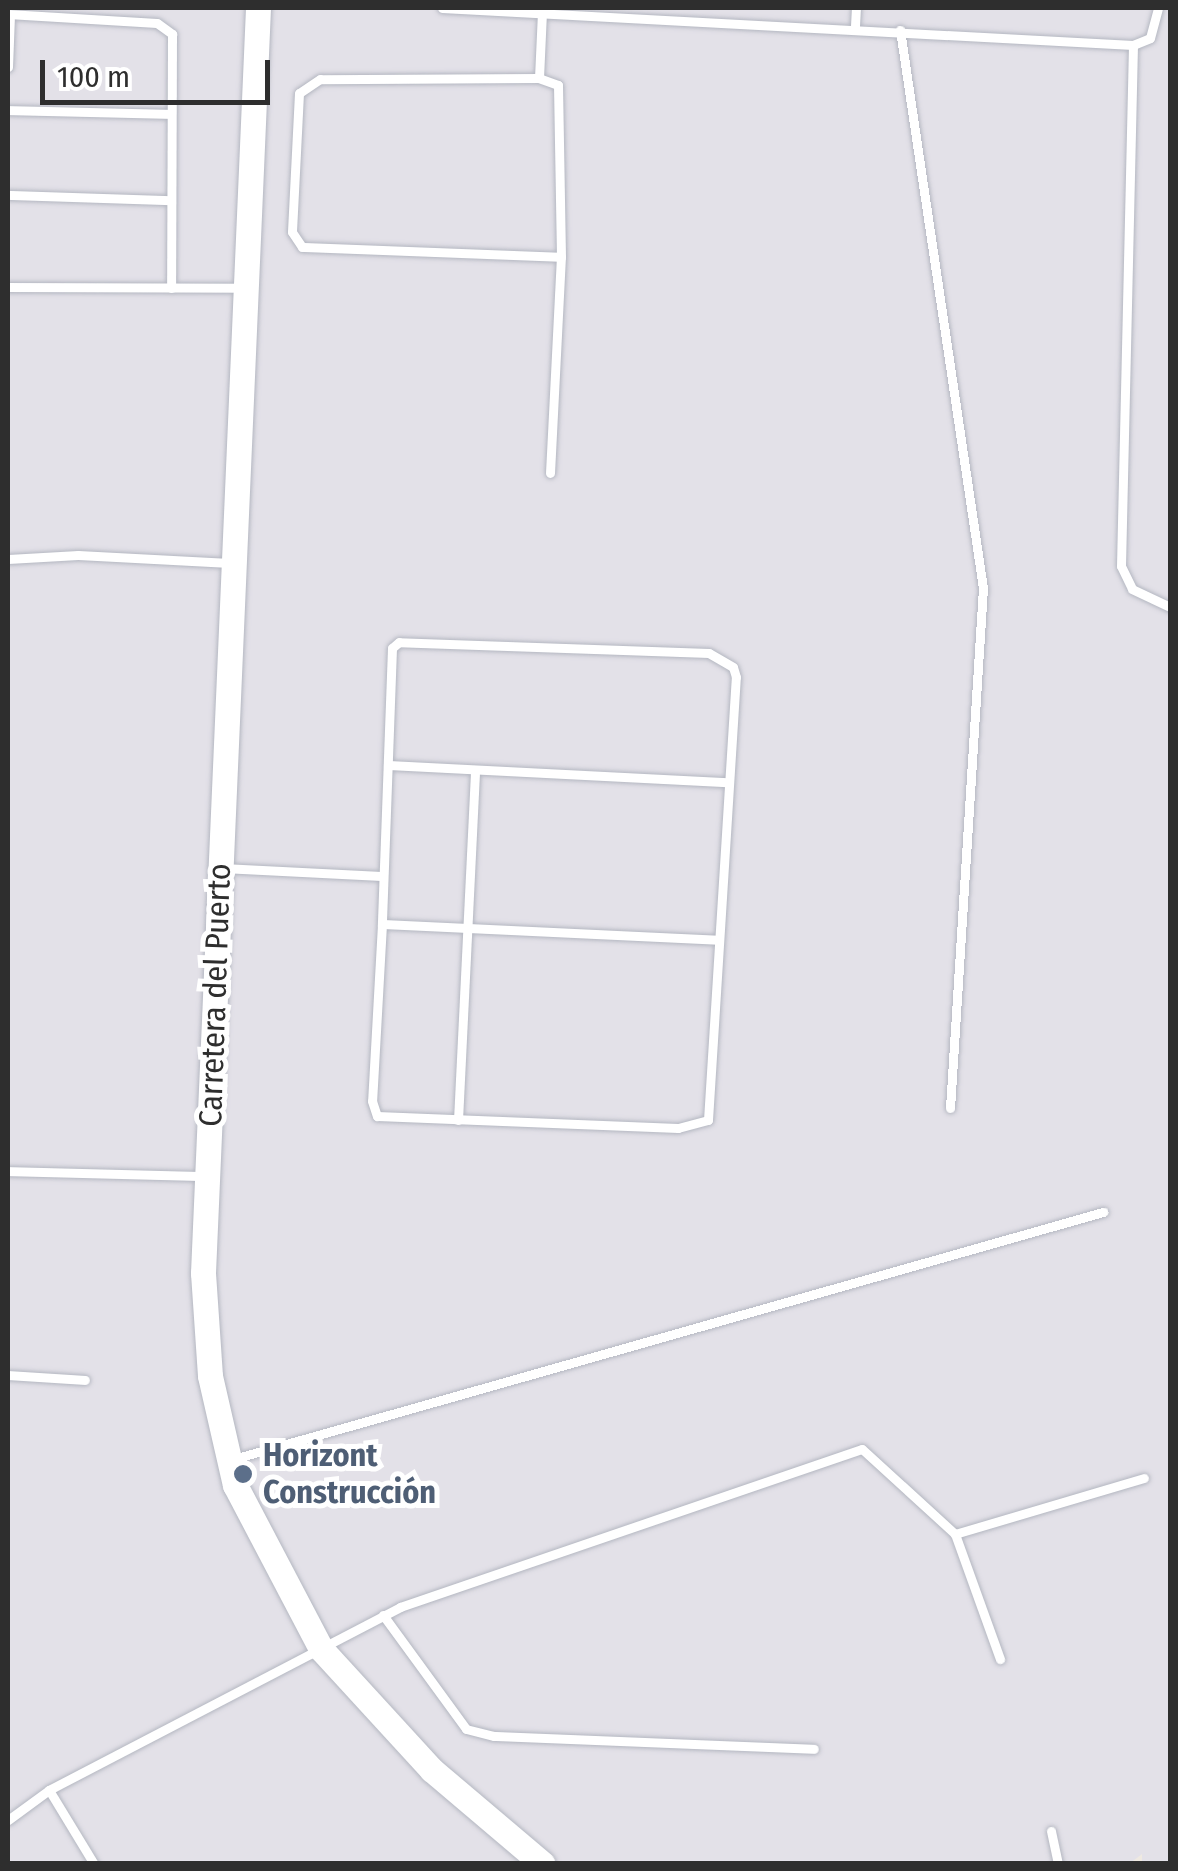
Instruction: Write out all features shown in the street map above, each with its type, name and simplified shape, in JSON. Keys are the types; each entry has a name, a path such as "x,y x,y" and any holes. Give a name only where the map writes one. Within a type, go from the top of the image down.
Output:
{"main road":[{"name":"Carretera del Puerto","path":"258,8 230,563 205,1328 228,1460 261,1544 321,1649 420,1758 543,1864"}],"lane":[{"path":"442,8 855,26 1133,45 1150,38 1158,8"},
{"path":"855,26 856,8"},
{"path":"539,78 542,12"},
{"path":"8,67 9,14 163,26 174,40 168,200 171,288"},
{"path":"900,30 983,588 950,1108"},
{"path":"1133,45 1121,566 1132,589 1170,607"},
{"path":"550,472 560,258 562,92 539,78 308,82 295,106 292,232 310,251 560,258"},
{"path":"8,110 170,114"},
{"path":"8,196 168,200"},
{"path":"8,288 245,288"},
{"path":"8,559 78,555 230,563"},
{"path":"398,642 709,653 734,667 708,1120 694,1128 386,1118 373,1110 388,765 392,648 398,642"},
{"path":"388,765 728,782"},
{"path":"458,1120 475,772"},
{"path":"220,868 382,876"},
{"path":"382,924 719,940"},
{"path":"8,1171 208,1176"},
{"path":"228,1460 1102,1212"},
{"path":"8,1375 85,1380"},
{"path":"8,1820 48,1790 383,1616 862,1449 955,1534 1000,1659"},
{"path":"955,1534 1144,1478"},
{"path":"383,1616 466,1729 494,1736 814,1749"},
{"path":"48,1790 94,1864"},
{"path":"1051,1831 1058,1864"}],"shaded area":[{"path":"8,8 1170,8 1170,1863 1142,1863 1142,1854 1129,1864 8,1864"}],"place":[{"name":"Horizont Construcción","path":"243,1474"}]}
